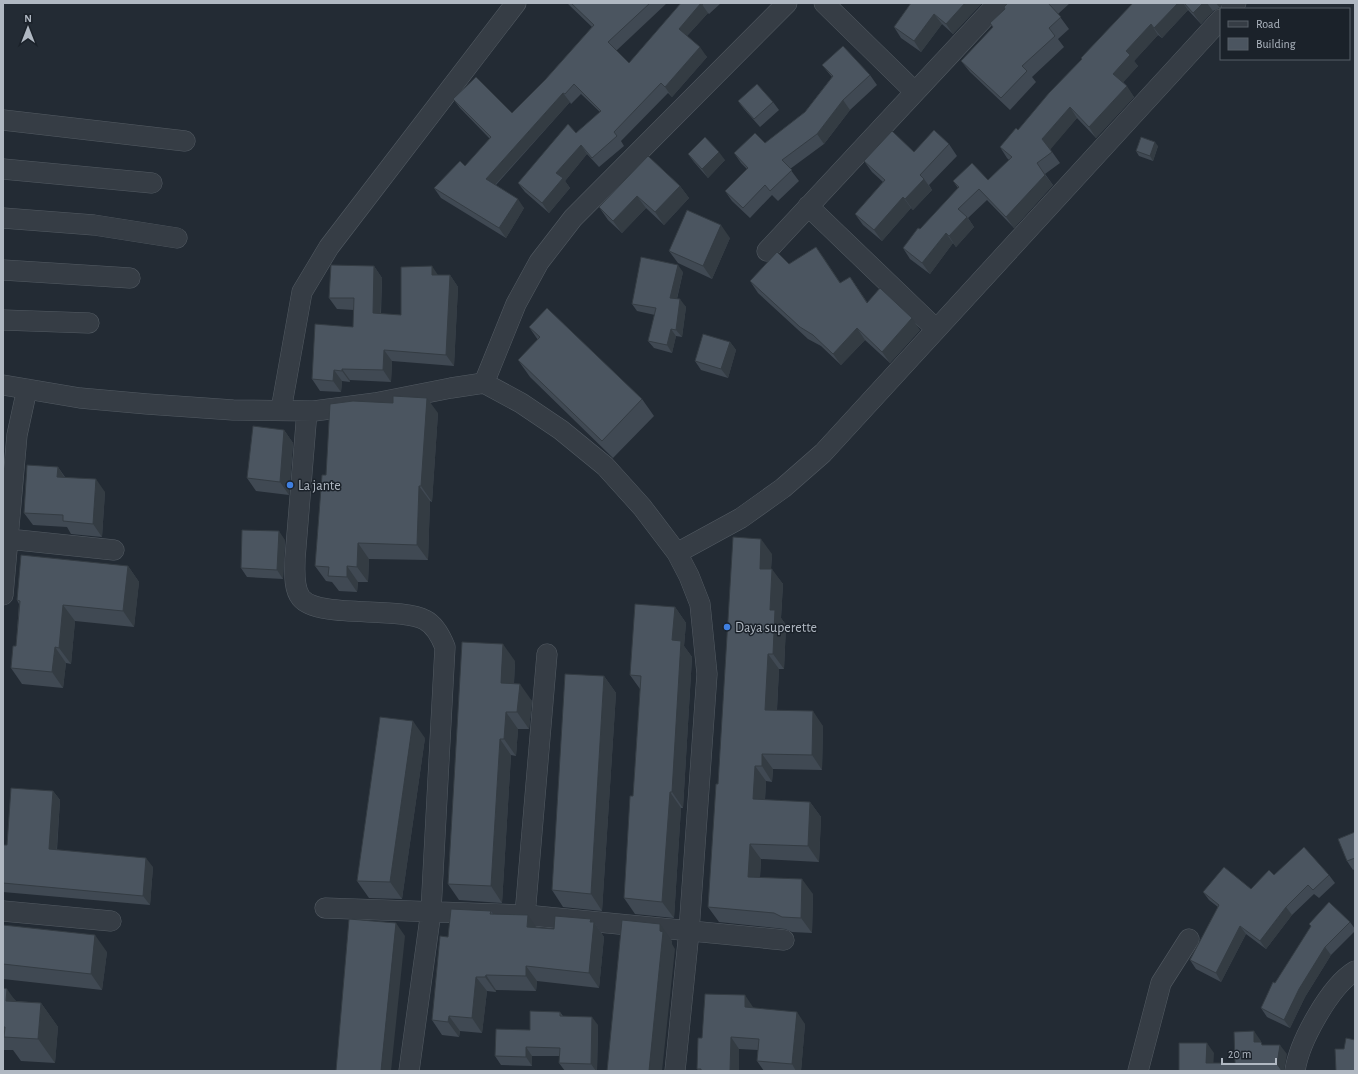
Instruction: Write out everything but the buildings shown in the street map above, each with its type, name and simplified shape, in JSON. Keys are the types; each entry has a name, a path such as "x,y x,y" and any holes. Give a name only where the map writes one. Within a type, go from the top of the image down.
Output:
{"street":[{"path":"281,410 302,292 329,247 516,3"},
{"path":"484,383 516,304 539,262 573,218 786,3"},
{"path":"824,3 915,92"},
{"path":"767,251 998,3"},
{"path":"676,553 742,518 783,488 823,453 1220,20"},
{"path":"3,120 185,141"},
{"path":"3,169 152,184"},
{"path":"808,206 936,329"},
{"path":"3,218 94,224 177,238"},
{"path":"3,270 130,278"},
{"path":"3,320 89,323"},
{"path":"3,385 80,398 147,404 233,410 307,411 375,403 484,383 521,403 555,426 605,466 642,507 676,553 689,576 700,604 707,674 689,931 675,1071"},
{"path":"3,595 6,537 17,435 27,389"},
{"path":"307,411 295,559 295,581 300,598 315,607 406,616 426,620 438,632 445,647 430,911 409,1071"},
{"path":"6,537 114,550"},
{"path":"525,915 547,654"},
{"path":"325,908 525,915 784,940"},
{"path":"3,911 111,921"},
{"path":"1138,1071 1161,983 1190,939"},
{"path":"1295,1071 1311,1027 1331,993 1355,971"}],"place":[{"name":"La jante","path":"290,485"},
{"name":"Daya superette","path":"727,627"}]}
